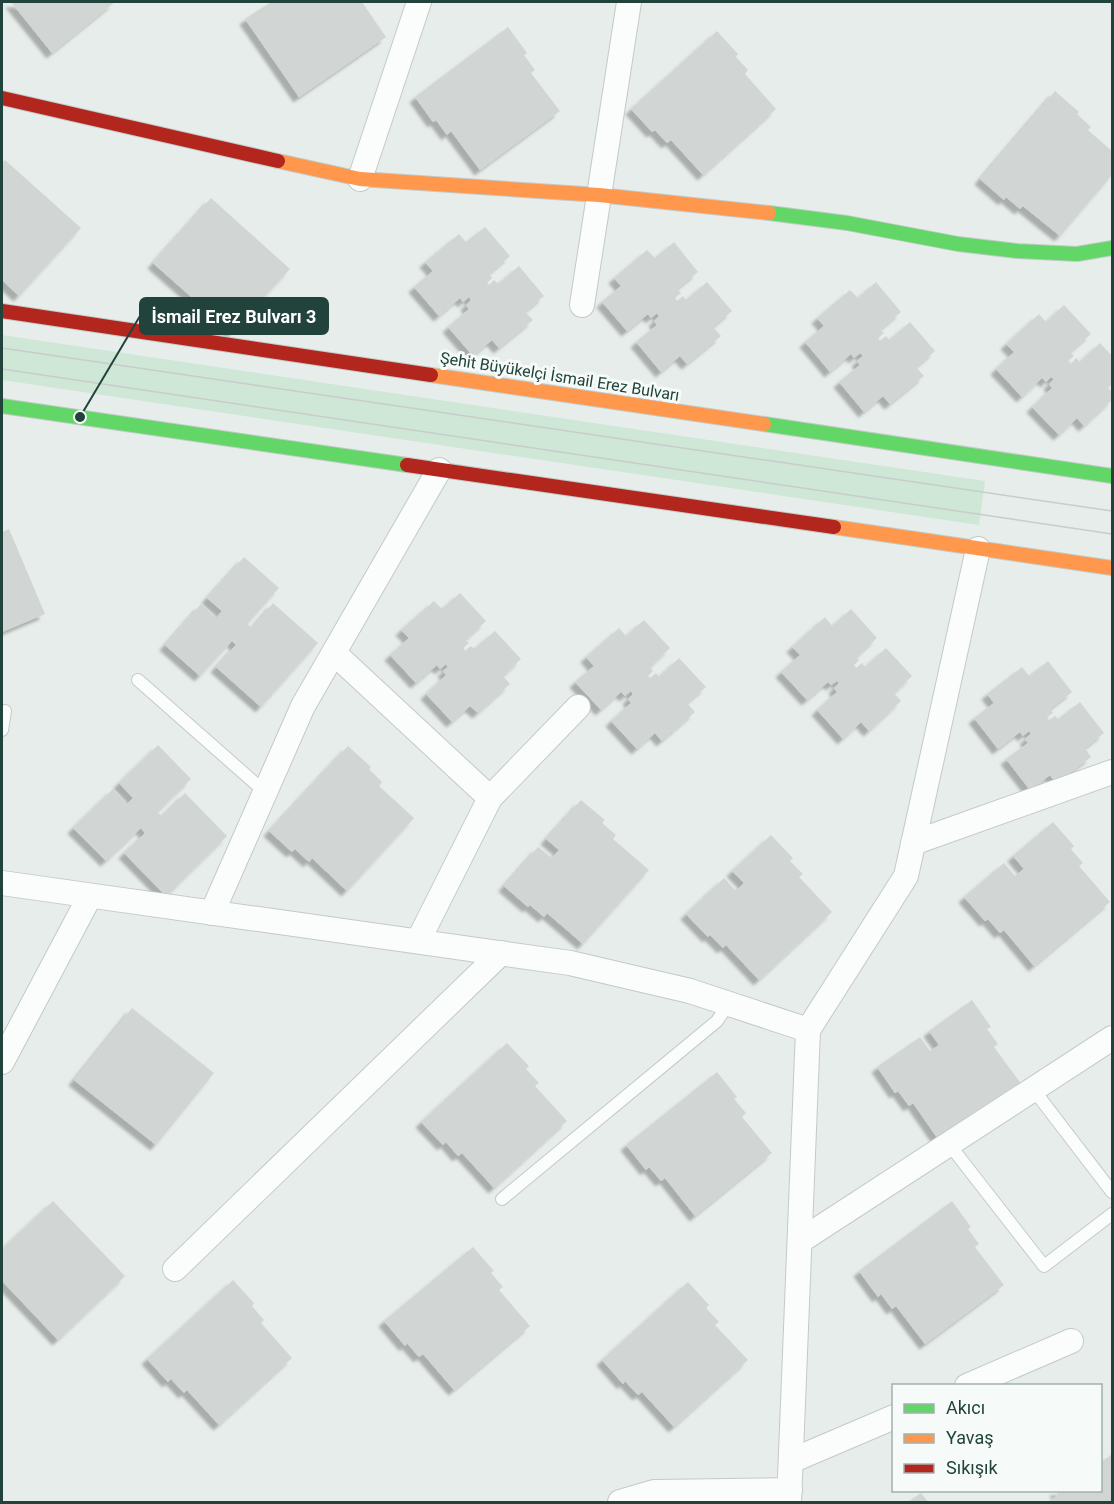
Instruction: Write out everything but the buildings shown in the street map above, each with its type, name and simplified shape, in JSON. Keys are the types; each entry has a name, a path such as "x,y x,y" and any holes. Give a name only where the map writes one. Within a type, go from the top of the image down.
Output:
{"main road":[{"path":"2,98 360,179 599,195 788,215 847,223 958,244 1017,251 1077,254 1113,248"},
{"name":"Şehit Büyükelçi İsmail Erez Bulvarı","path":"2,311 1113,476"},
{"path":"2,406 1113,568"}],"street":[{"path":"360,179 419,2"},
{"path":"582,305 629,2"},
{"path":"212,913 303,706 439,470"},
{"path":"620,1503 654,1492 789,1496 808,1030 906,876 978,549"},
{"path":"334,653 490,798"},
{"path":"418,941 490,798 578,707"},
{"path":"913,843 1113,772"},
{"path":"2,883 570,963 630,976 729,1003 808,1030"},
{"path":"2,1062 90,896"},
{"path":"175,1269 501,952"},
{"path":"800,1240 1113,1038"},
{"path":"972,1384 1071,1341"},
{"path":"791,1461 892,1418"}],"lane":[{"path":"138,680 265,792"},
{"path":"2,730 5,711"},
{"path":"502,1199 717,1022 729,1003"},
{"path":"1033,1089 1113,1192"},
{"path":"949,1144 1044,1266 1113,1214"}],"green space":[{"path":"2,335 985,481 979,525 2,380"}],"tram line":[{"path":"2,348 1112,511"},
{"path":"2,369 1112,534"}],"traffic: fast":[{"path":"769,213 847,223 958,244 1017,251 1077,254 1112,248"},
{"path":"2,406 407,465"},
{"path":"764,424 1112,476"}],"traffic: slow":[{"path":"278,161 360,179 599,195 769,213"},
{"path":"431,375 764,424"},
{"path":"834,527 1112,568"}],"traffic: jam":[{"path":"2,98 278,161"},
{"path":"2,311 431,375"},
{"path":"407,465 834,527"}],"place":[{"name":"İsmail Erez Bulvarı 3","path":"80,417"}]}
